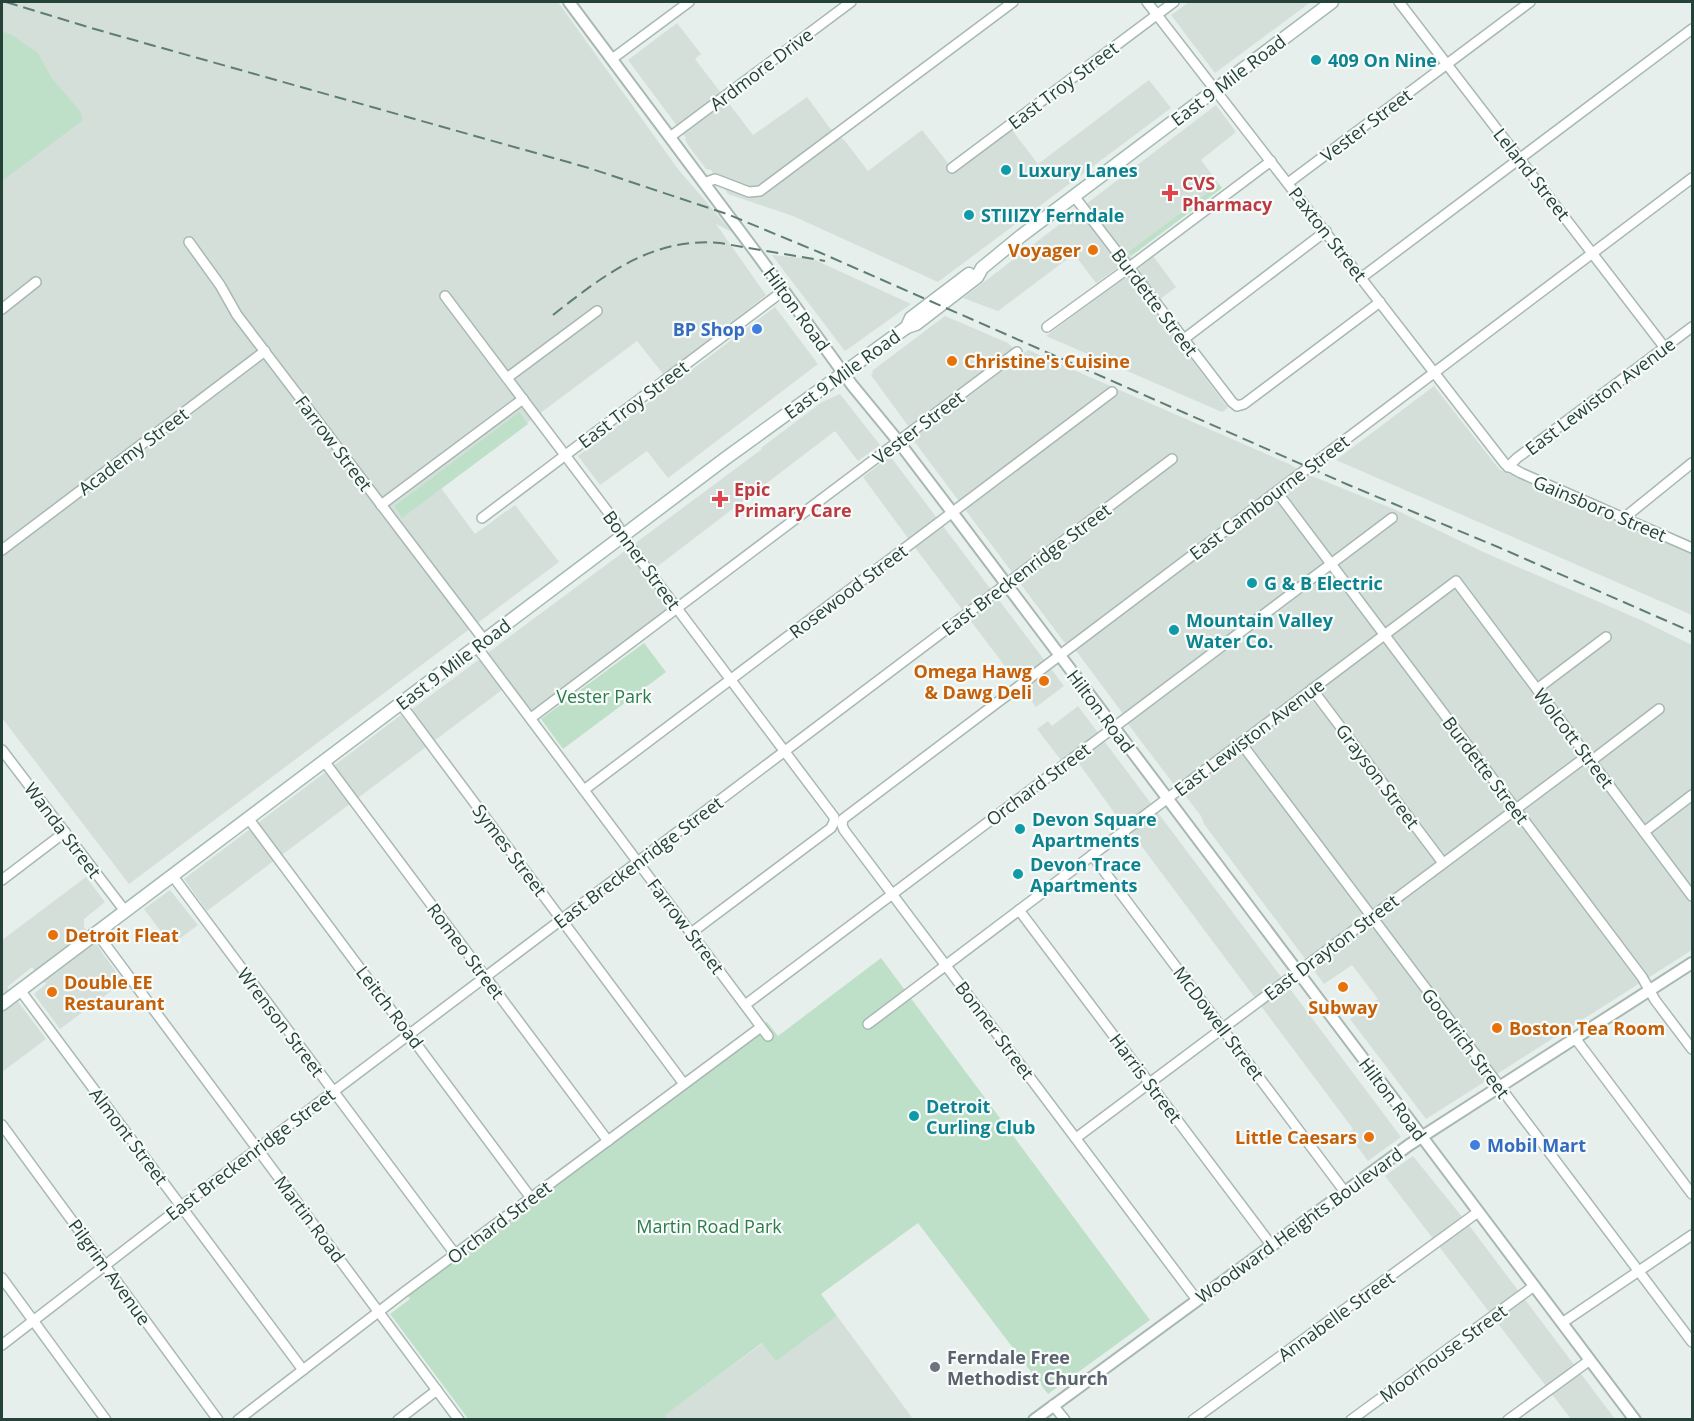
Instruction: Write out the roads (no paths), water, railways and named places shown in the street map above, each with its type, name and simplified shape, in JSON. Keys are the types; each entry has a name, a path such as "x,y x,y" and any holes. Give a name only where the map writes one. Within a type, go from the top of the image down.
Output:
{"main road":[{"name":"East 9 Mile Road","path":"2,1004 624,535 843,373 907,327 916,324 977,278 982,268 1021,236 1332,2"}],"street":[{"name":"Hilton Road","path":"569,2 843,373 952,512 1635,1419"},
{"path":"612,59 689,2"},
{"name":"Ardmore Drive","path":"670,137 851,2"},
{"path":"704,183 715,179 749,192 757,192 1013,2"},
{"name":"Paxton Street","path":"1147,2 1508,467"},
{"name":"East Troy Street","path":"951,168 1174,2"},
{"name":"Leland Street","path":"1399,2 1665,348"},
{"name":"Vester Street","path":"1288,183 1530,2"},
{"path":"1361,278 1692,29"},
{"path":"1047,327 1271,161"},
{"name":"East Cambourne Street","path":"845,817 1692,178"},
{"name":"Burdette Street","path":"1074,196 1237,406 1244,404 1380,302"},
{"path":"1184,339 1326,231"},
{"name":"Farrow Street","path":"189,242 220,285 237,315 381,505 531,718 768,1036"},
{"path":"2,309 36,282"},
{"name":"East Troy Street","path":"482,518 783,291"},
{"name":"Bonner Street","path":"445,297 565,455 834,820 833,825 691,933"},
{"path":"507,378 597,311"},
{"name":"East Lewiston Avenue","path":"1508,467 1692,327"},
{"name":"Academy Street","path":"2,550 266,351"},
{"name":"Vester Street","path":"531,718 1017,352"},
{"name":"Rosewood Street","path":"584,790 1112,392"},
{"path":"381,505 523,399"},
{"name":"East Breckenridge Street","path":"2,1345 181,1206 1172,459"},
{"path":"1624,518 1692,463"},
{"name":"Gainsboro Street","path":"1508,467 1692,548"},
{"name":"Burdette Street","path":"1276,492 1516,810 1692,1049"},
{"name":"Orchard Street","path":"745,1005 1392,518"},
{"name":"East Lewiston Avenue","path":"868,1024 1456,580"},
{"name":"Wolcott Street","path":"1456,580 1692,896"},
{"path":"1537,689 1606,637"},
{"name":"Grayson Street","path":"1312,689 1443,863"},
{"name":"Symes Street","path":"400,703 684,1084"},
{"name":"East Drayton Street","path":"1076,1138 1443,863 1659,709"},
{"name":"Goodrich Street","path":"1241,743 1692,1342"},
{"name":"Wanda Street","path":"3,755 124,911"},
{"name":"Romeo Street","path":"324,761 608,1141"},
{"path":"1644,832 1692,795"},
{"name":"Bonner Street","path":"845,817 842,822 843,828 1197,1300"},
{"name":"Leitch Road","path":"248,818 531,1198"},
{"path":"2,880 65,832"},
{"name":"McDowell Street","path":"1092,855 1345,1192"},
{"name":"Wrenson Street","path":"172,875 455,1254"},
{"name":"Harris Street","path":"1019,910 1272,1246"},
{"name":"Martin Road","path":"96,932 459,1419"},
{"name":"Woodward Heights Boulevard","path":"1034,1419 1422,1137 1692,963"},
{"name":"Almont Street","path":"20,990 303,1370"},
{"name":"Orchard Street","path":"238,1419 455,1254 761,1027"},
{"path":"1575,1038 1692,1194"},
{"name":"Pilgrim Avenue","path":"2,1125 218,1419"},
{"name":"Annabelle Street","path":"1193,1419 1478,1212"},
{"path":"1562,1323 1692,1235"},
{"path":"2,1278 106,1419"},
{"name":"Moorhouse Street","path":"1351,1419 1534,1286"},
{"path":"1508,1419 1590,1360"},
{"path":"398,1419 437,1390"},
{"path":"1053,1405 1065,1419"}],"railway":[{"path":"6,2 589,168 727,214 1692,632"},
{"path":"553,315 610,273 630,262 672,246 720,243 825,261"}],"place":[{"name":"409 On Nine","path":"1316,60"},
{"name":"Luxury Lanes","path":"1006,170"},
{"name":"CVS Pharmacy","path":"1170,193"},
{"name":"STIIIZY Ferndale","path":"969,215"},
{"name":"Voyager","path":"1093,250"},
{"name":"BP Shop","path":"757,329"},
{"name":"Christine's Cuisine","path":"952,361"},
{"name":"Epic Primary Care","path":"720,499"},
{"name":"G & B Electric","path":"1252,583"},
{"name":"Mountain Valley Water Co.","path":"1174,630"},
{"name":"Omega Hawg & Dawg Deli","path":"1044,681"},
{"name":"Devon Square Apartments","path":"1020,829"},
{"name":"Devon Trace Apartments","path":"1018,874"},
{"name":"Detroit Fleat","path":"53,935"},
{"name":"Subway","path":"1343,987"},
{"name":"Double EE Restaurant","path":"52,992"},
{"name":"Boston Tea Room","path":"1497,1028"},
{"name":"Detroit Curling Club","path":"914,1116"},
{"name":"Little Caesars","path":"1369,1137"},
{"name":"Mobil Mart","path":"1475,1145"},
{"name":"Ferndale Free Methodist Church","path":"935,1367"}],"park label":[{"name":"Vester Park","path":"604,696"},
{"name":"Martin Road Park","path":"709,1226"}]}
